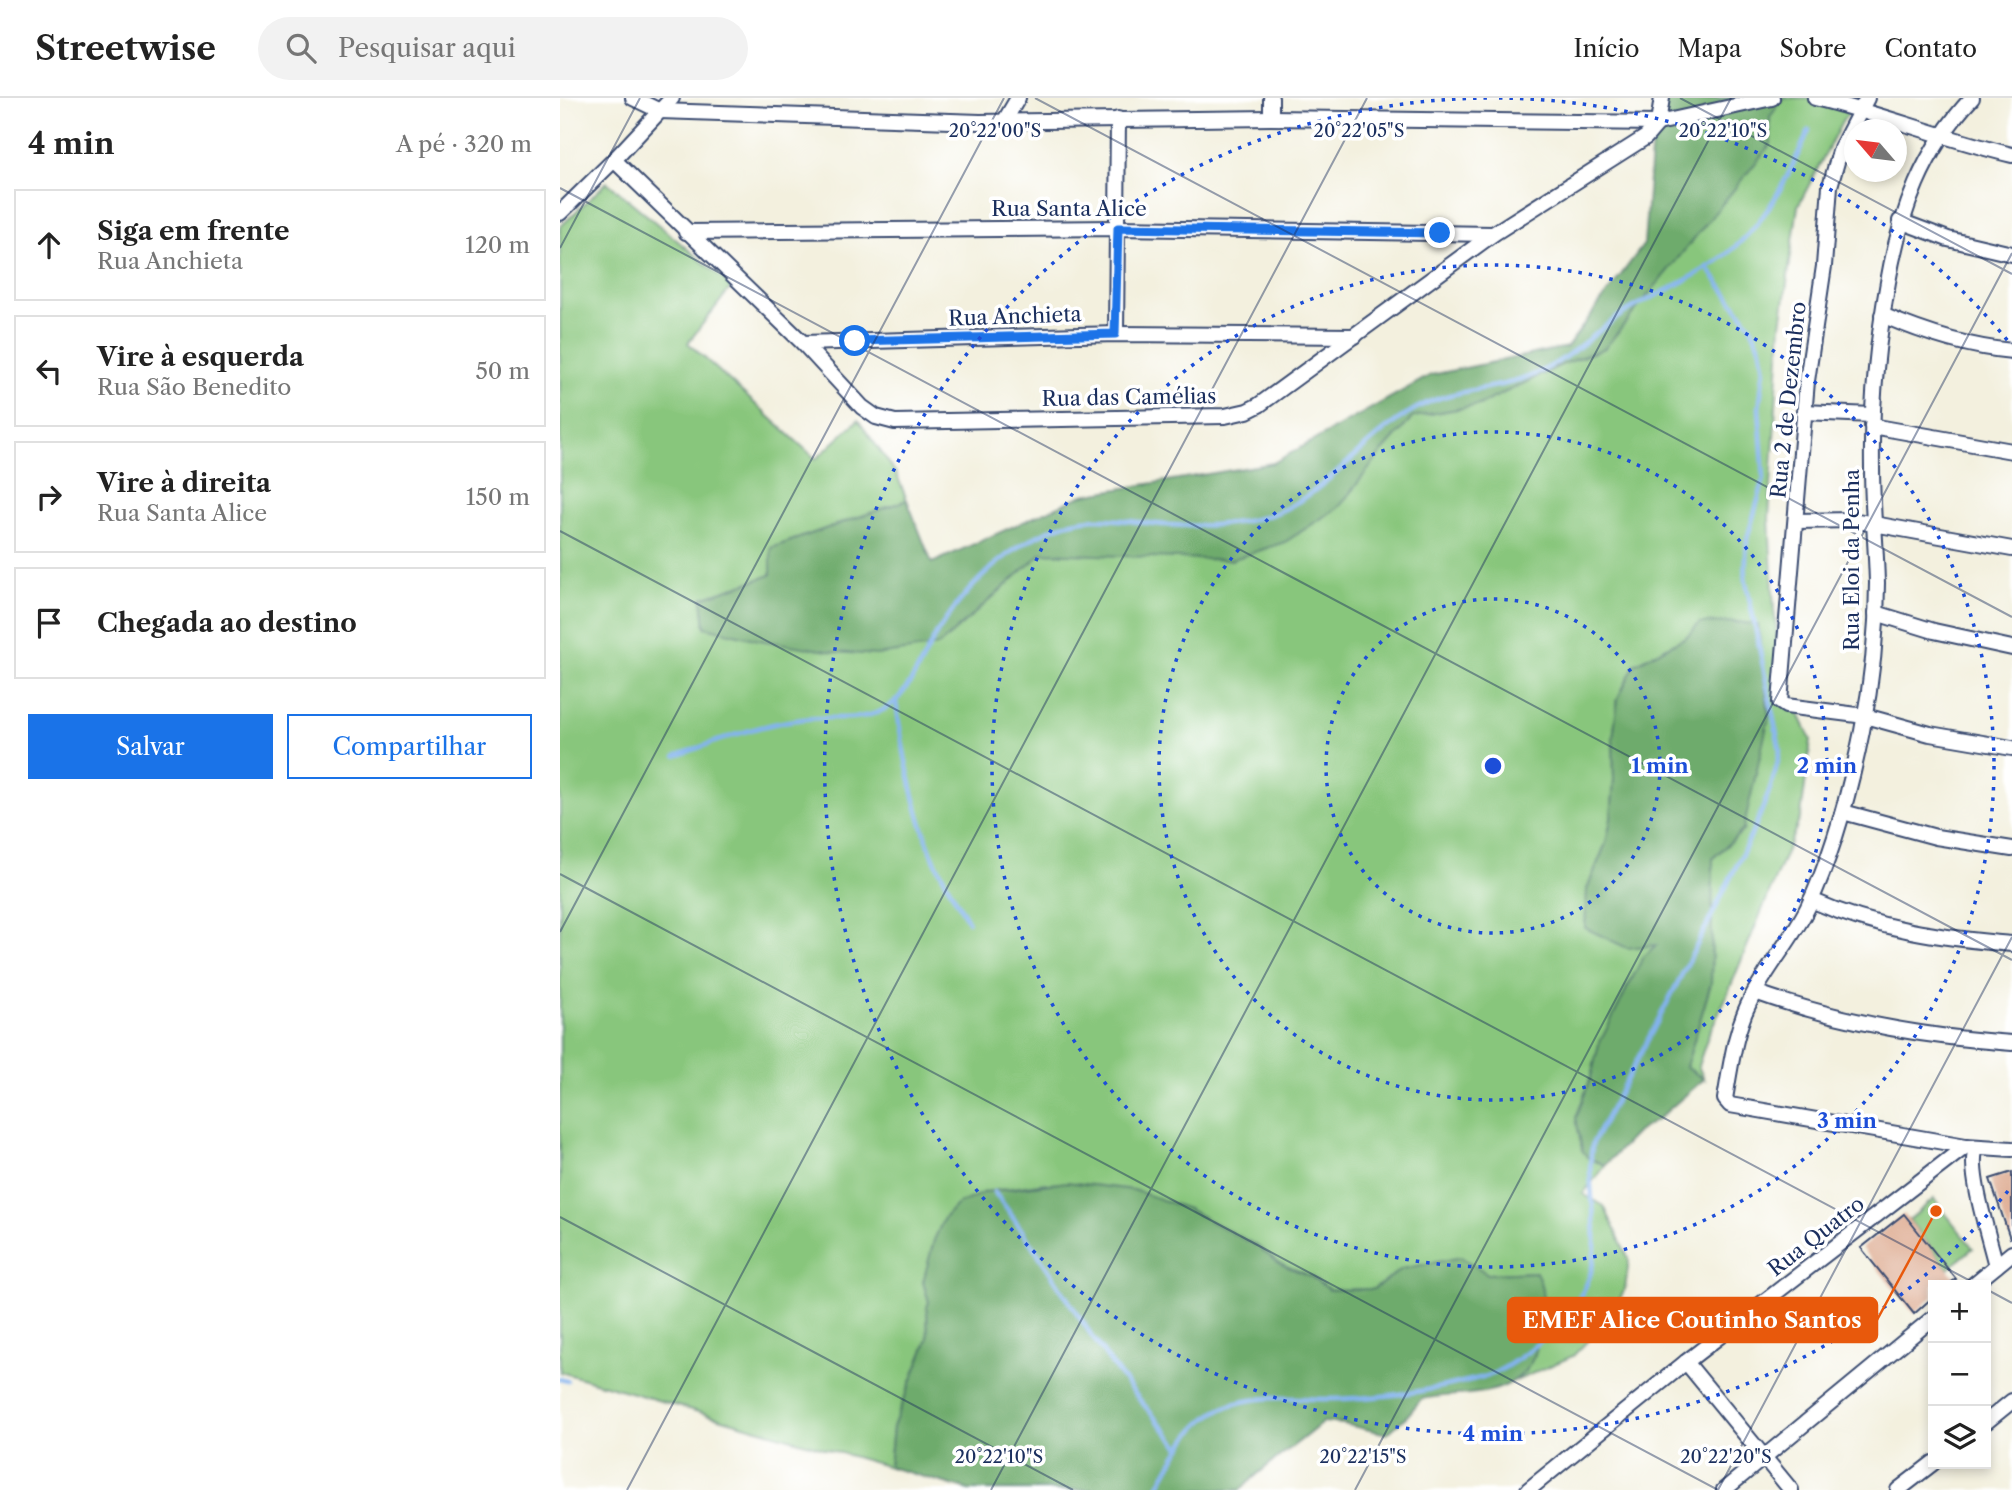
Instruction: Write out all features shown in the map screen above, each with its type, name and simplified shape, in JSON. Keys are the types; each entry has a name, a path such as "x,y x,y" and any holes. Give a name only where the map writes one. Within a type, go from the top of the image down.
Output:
{"street":[{"path":"633,98 660,111 980,122 1271,118 1658,123 1772,98"},
{"path":"563,206 614,160 672,98"},
{"path":"1005,120 1018,98"},
{"path":"1271,98 1271,118"},
{"path":"1658,123 1662,98"},
{"path":"1815,98 1864,103 1940,136 2012,155"},
{"name":"Rua Eloi da Penha","path":"1971,1147 1730,1105 1725,1099 1739,1028 1755,992 1800,923 1825,867 1843,812 1865,716 1876,613 1872,420 1882,315 1900,221 1940,136 1972,98"},
{"name":"Rua 2 de Dezembro","path":"1864,103 1841,148 1832,177 1824,266 1804,412 1780,702 1786,706 1865,716"},
{"path":"1115,334 1118,119"},
{"name":"Rua das Camélias","path":"614,160 803,343 862,407 876,417 895,422 1236,415 1259,405 1493,234 1646,137 1658,123"},
{"path":"1900,221 1948,239 2012,254"},
{"name":"Rua Santa Alice","path":"686,232 1118,228 1493,234"},
{"path":"1882,315 1931,335 2012,351"},
{"name":"Rua Anchieta","path":"803,343 1115,334 1355,336"},
{"path":"1804,412 1872,420 2012,451"},
{"path":"1796,521 1841,519 2012,549"},
{"path":"1876,613 1944,634 2012,648"},
{"path":"1865,716 1930,734 2012,748"},
{"path":"1843,812 1936,836 2012,849"},
{"path":"1811,900 1856,918 1906,932 2012,944"},
{"path":"1755,992 1816,1013 1879,1028 2012,1043"},
{"path":"1996,1266 1981,1207 1971,1147 2012,1150"},
{"name":"Rua Quatro","path":"1530,1489 1686,1362 1971,1147"},
{"path":"1979,1280 2012,1253"},
{"path":"1724,1490 1928,1322"},
{"path":"1686,1362 1791,1490"},
{"path":"1991,1418 2012,1401"},
{"path":"1898,1490 1928,1467"}],"green space":[{"path":"1655,98 1783,98 1770,117 1771,144 1605,348 1561,365 1479,405 1413,417 1340,506 1285,542 1231,560 1042,553 938,646 877,655 834,652 759,640 705,627 702,598 771,575 771,548 907,500 932,563 1083,495 1273,463 1431,375 1567,347 1644,244"},
{"path":"1783,98 1860,98 1842,122 1798,206 1781,325 1769,518 1774,610 1782,677 1811,740 1801,816 1709,1033 1698,1066 1704,1079 1686,1067 1711,983 1713,858 1744,830 1700,624 1686,637 1635,664 1618,698 1613,739 1611,819 1606,843 1587,889 1657,944 1627,987 1599,1044 1591,1077 1576,1118 1588,1158 1605,1165 1583,1194 1604,1206 1629,1260 1625,1289 1609,1319 1573,1356 1518,1380 1535,1355 1536,1272 1488,1274 1461,1258 1402,1269 1374,1289 1330,1290 1310,1276 1281,1264 1257,1246 1188,1209 1045,1183 985,1192 923,1282 929,1302 928,1339 893,1427 889,1467 560,1372 560,227 607,182 732,286 688,343 816,459 858,420 896,473 907,500 771,548 772,575 702,598 705,627 938,646 1042,553 1180,557 1381,453 1413,417 1479,405 1561,365 1605,348"},
{"path":"1738,622 1758,625 1769,717 1743,830 1713,858 1711,983 1686,1067 1704,1079 1658,1119 1637,1132 1605,1165 1588,1158 1582,1150 1576,1118 1591,1077 1599,1044 1643,957 1656,945 1627,948 1585,928 1587,889 1606,843 1611,819 1613,739 1618,698 1635,664 1686,637 1700,623"},
{"path":"1067,1182 1134,1190 1188,1209 1257,1246 1281,1264 1310,1276 1330,1290 1374,1289 1402,1269 1461,1257 1488,1274 1536,1272 1543,1300 1535,1353 1525,1371 1514,1381 1485,1392 1421,1399 1387,1434 1323,1422 1240,1490 969,1490 889,1467 893,1427 928,1339 929,1302 923,1282 934,1240 944,1218 956,1205 985,1192"},
{"path":"1934,1199 1973,1248 1948,1269 1909,1220"}],"building":[{"path":"2012,1172 2012,1237 2010,1238 1990,1179"},
{"path":"1904,1214 1956,1279 1928,1280 1928,1301 1914,1314 1861,1248"}],"waterway":[{"path":"676,756 765,726 802,719 864,716 888,707 910,683 937,633 959,602 999,562 1047,531 1093,519 1192,526 1229,524 1264,517 1287,508 1308,495 1385,430 1427,403 1453,394 1507,384 1545,369 1569,355 1624,313 1697,274 1736,247 1750,233 1773,201 1809,130"},
{"path":"1156,1490 1192,1432 1208,1417 1222,1409 1237,1403 1270,1398 1336,1399 1402,1394 1493,1374 1521,1357 1549,1334 1583,1292 1589,1278 1595,1245 1590,1176 1593,1142 1674,990 1747,844 1771,786 1780,750 1745,577 1747,539 1764,479 1759,408 1764,369 1761,349 1750,325 1707,267"},
{"path":"896,702 910,779 925,835 940,871 968,921"},
{"path":"994,1192 1112,1365 1181,1448"},
{"path":"560,1379 567,1381"}],"place":[{"name":"EMEF Alice Coutinho Santos","path":"1936,1211"}],"route":[{"path":"855,341 1115,334 1118,228 1440,233"}]}
